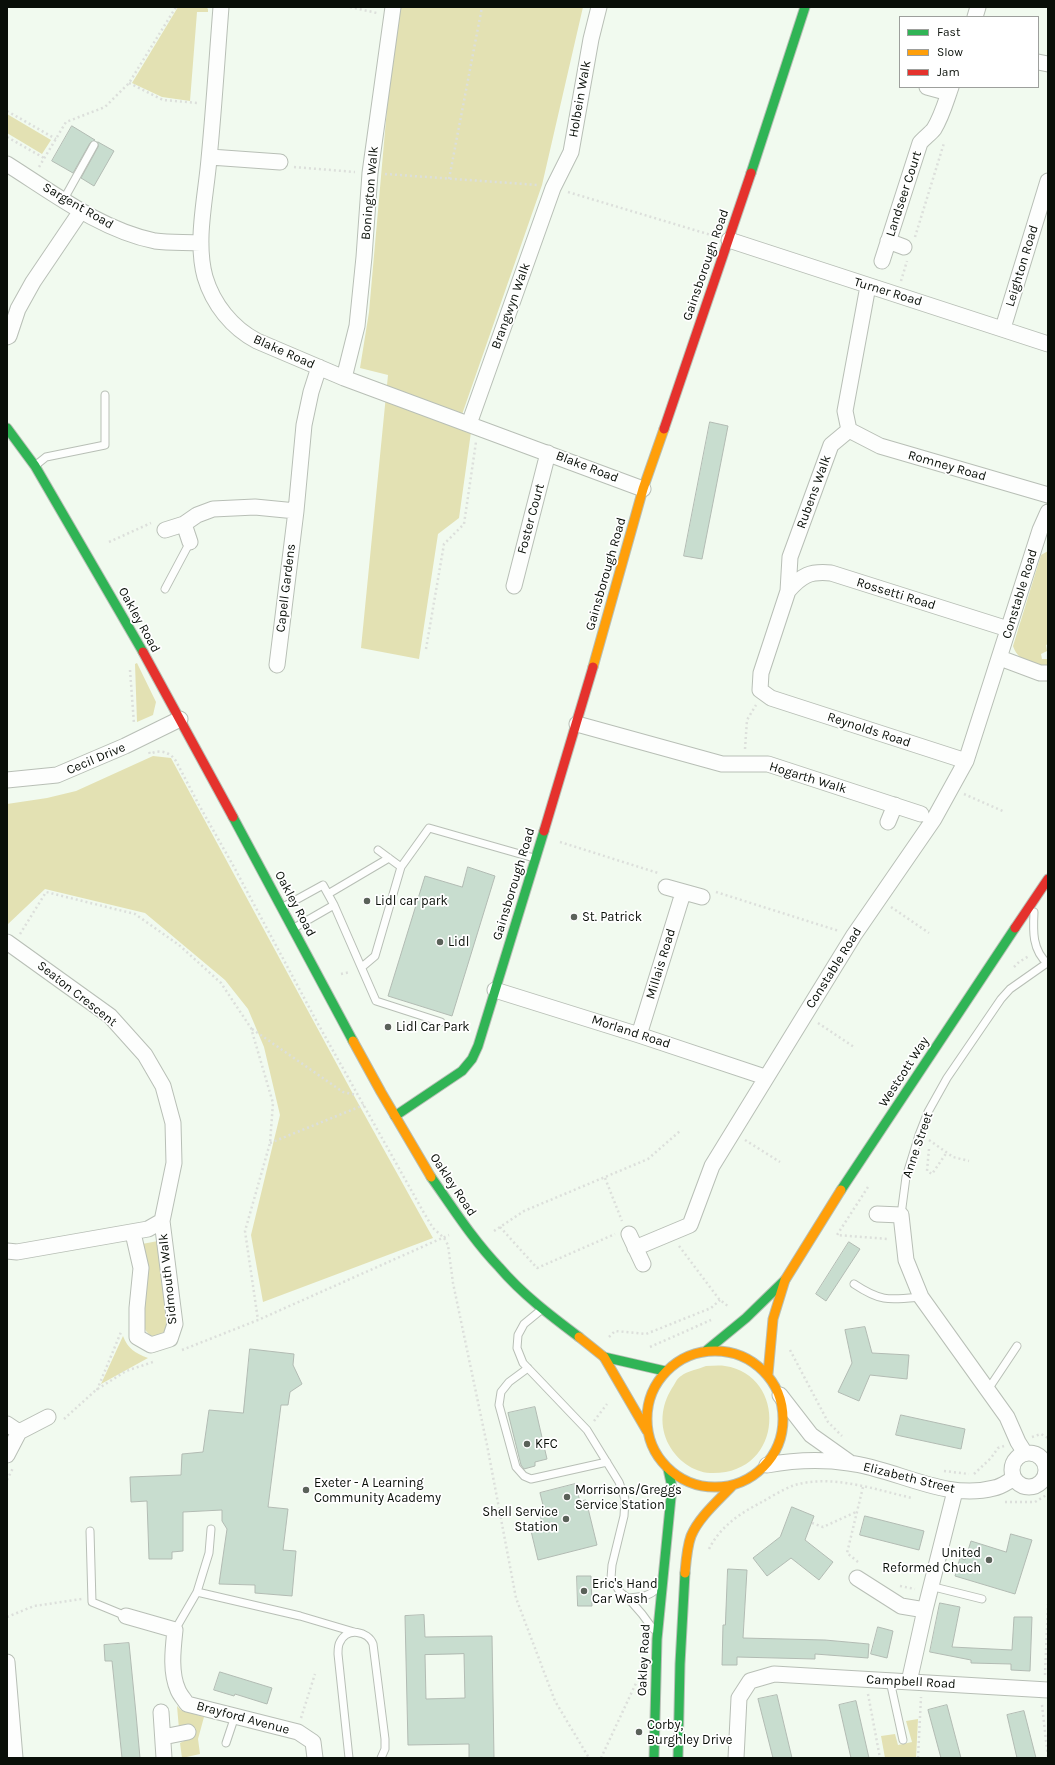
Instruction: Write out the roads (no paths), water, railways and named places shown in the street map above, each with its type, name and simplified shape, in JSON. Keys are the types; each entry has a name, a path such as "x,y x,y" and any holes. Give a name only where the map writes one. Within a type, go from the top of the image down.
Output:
{"main road":[{"name":"Gainsborough Road","path":"395,1116 462,1071 472,1059 478,1046 577,724 643,489 729,240 805,7"},
{"name":"Oakley Road","path":"7,428 34,466 112,597 255,856 292,929 395,1116 428,1172 468,1229 499,1268 543,1309 604,1357"},
{"name":"Westcott Way","path":"707,1350 746,1318 785,1280 831,1205 1048,879"},
{"name":"Westcott Way","path":"768,1374 773,1319 785,1280"},
{"path":"604,1357 647,1431 654,1450 668,1469 685,1481 708,1488 732,1486 748,1480 767,1465 781,1442 784,1418 780,1395 768,1374 757,1364 724,1351 707,1350 684,1358 665,1371 656,1384 648,1407 647,1431"},
{"path":"604,1357 665,1371"},
{"name":"Oakley Road","path":"654,1758 657,1638 661,1584 672,1487 668,1469"},
{"path":"678,1758 680,1653 686,1560 691,1536 704,1516 732,1486"}],"street":[{"name":"Blake Road","path":"221,7 210,157 201,243 205,276 210,290 218,305 234,325 244,334 344,378 548,452 643,489"},
{"name":"Holbein Walk","path":"554,188 570,152 592,39 600,7"},
{"name":"Bonington Walk","path":"344,378 357,326 370,173 392,11"},
{"path":"935,88 950,90"},
{"name":"Landseer Court","path":"882,261 920,143 932,131 944,109 950,90"},
{"path":"210,157 280,162"},
{"name":"Sargent Road","path":"7,164 81,211 114,228 156,241 201,243"},
{"name":"Leighton Road","path":"1003,328 1048,183"},
{"name":"Brangwyn Walk","path":"474,426 554,188"},
{"path":"7,337 9,336 18,309 32,282 81,211"},
{"name":"Turner Road","path":"729,240 868,286 1003,328 1048,344"},
{"path":"888,241 909,248"},
{"path":"849,430 845,411 868,286"},
{"name":"Capell Gardens","path":"277,665 296,511 304,425 311,392 319,367"},
{"name":"Romney Road","path":"849,430 880,446 1048,495"},
{"name":"Rubens Walk","path":"767,695 760,690 761,673 788,591 790,557 831,445 849,430"},
{"name":"Foster Court","path":"514,586 548,452"},
{"path":"159,526 184,524 197,515 213,509 255,507 296,511"},
{"name":"Constable Road","path":"635,1248 690,1225 712,1166 804,1014 854,935 934,819 966,761 1008,629 1044,532 1048,512"},
{"path":"184,524 190,542"},
{"name":"Rossetti Road","path":"788,591 798,580 817,571 831,573 1008,629"},
{"path":"1000,658 1040,673 1048,673"},
{"name":"Reynolds Road","path":"767,695 966,761"},
{"name":"Cecil Drive","path":"7,780 57,775 125,746 180,719"},
{"name":"Hogarth Walk","path":"577,724 722,764 768,764 921,814"},
{"path":"888,822 895,805"},
{"path":"666,887 683,893 702,897"},
{"name":"Millais Road","path":"639,1035 683,893"},
{"name":"Seaton Crescent","path":"10,943 110,1016 145,1055 163,1086 172,1122 174,1163 162,1221"},
{"name":"Morland Road","path":"495,990 766,1077"},
{"path":"877,1214 901,1215"},
{"name":"Anne Street","path":"901,1215 906,1260 920,1297 1007,1417 1025,1453"},
{"path":"7,1251 17,1252 133,1233 148,1229 162,1221"},
{"name":"Sidmouth Walk","path":"133,1233 141,1268 137,1308 137,1337 151,1345 170,1339 175,1324 162,1221"},
{"path":"628,1231 643,1264"},
{"name":"Elizabeth Street","path":"780,1395 811,1435 850,1463"},
{"path":"12,1458 13,1428 53,1419"},
{"path":"1025,1453 1038,1456 1047,1466 1043,1480 1032,1488 1024,1487 1013,1479 1012,1466 1019,1456 1025,1453"},
{"name":"Elizabeth Street","path":"767,1465 808,1460 850,1463 955,1491 979,1491 996,1488 1013,1479"},
{"path":"916,1682 924,1610 955,1491"},
{"path":"857,1578 901,1606 924,1610"},
{"path":"126,1616 175,1630"},
{"name":"Brayford Avenue","path":"175,1630 173,1653 174,1675 178,1690 187,1704 296,1732 313,1742 315,1758"},
{"path":"7,1662 15,1758"},
{"name":"Campbell Road","path":"736,1758 739,1698 750,1681 774,1674 1044,1689"},
{"path":"161,1712 164,1758"},
{"path":"163,1737 188,1732"}],"lane":[{"path":"64,199 94,145"},
{"path":"34,466 46,457 105,445 105,395"},
{"path":"165,589 190,542"},
{"path":"362,967 375,956 401,867 429,828 535,858"},
{"path":"378,850 401,867"},
{"path":"328,894 389,858"},
{"path":"281,908 323,885 334,905 376,1001 441,1022"},
{"path":"1035,900 1033,936 1038,950 1047,964"},
{"path":"292,929 334,905"},
{"name":"Anne Street","path":"901,1215 906,1177 919,1135 928,1112 947,1078 1001,999 1010,989 1047,964"},
{"path":"854,1284 880,1298 896,1300 920,1297"},
{"path":"543,1309 524,1324 518,1335 517,1348 523,1363 587,1430 619,1482 625,1499 624,1516 612,1565 611,1578 620,1592 628,1598 651,1625 657,1638"},
{"path":"987,1391 1016,1346"},
{"path":"528,1368 509,1382 502,1392 499,1405 516,1467 524,1476 531,1479 607,1462"},
{"path":"175,1630 197,1592 209,1553 211,1529"},
{"path":"90,1531 92,1602 126,1616"},
{"path":"628,1598 651,1594 661,1584"},
{"path":"930,1589 982,1599"},
{"path":"197,1592 300,1616 367,1635 371,1638 385,1739 385,1749 381,1758"},
{"path":"349,1758 338,1654 339,1642 350,1632 354,1632"},
{"path":"890,1681 903,1740"},
{"path":"226,1743 235,1716"}],"place":[{"name":"Lidl car park","path":"367,901"},
{"name":"St. Patrick","path":"574,917"},
{"name":"Lidl","path":"440,942"},
{"name":"Lidl Car Park","path":"388,1027"},
{"name":"KFC","path":"527,1444"},
{"name":"Exeter - A Learning Community Academy","path":"306,1490"},
{"name":"Morrisons/Greggs Service Station","path":"567,1497"},
{"name":"Shell Service Station","path":"566,1519"},
{"name":"United Reformed Chuch","path":"989,1560"},
{"name":"Eric's Hand Car Wash","path":"584,1591"},
{"name":"Corby, Burghley Drive","path":"639,1732"}]}
